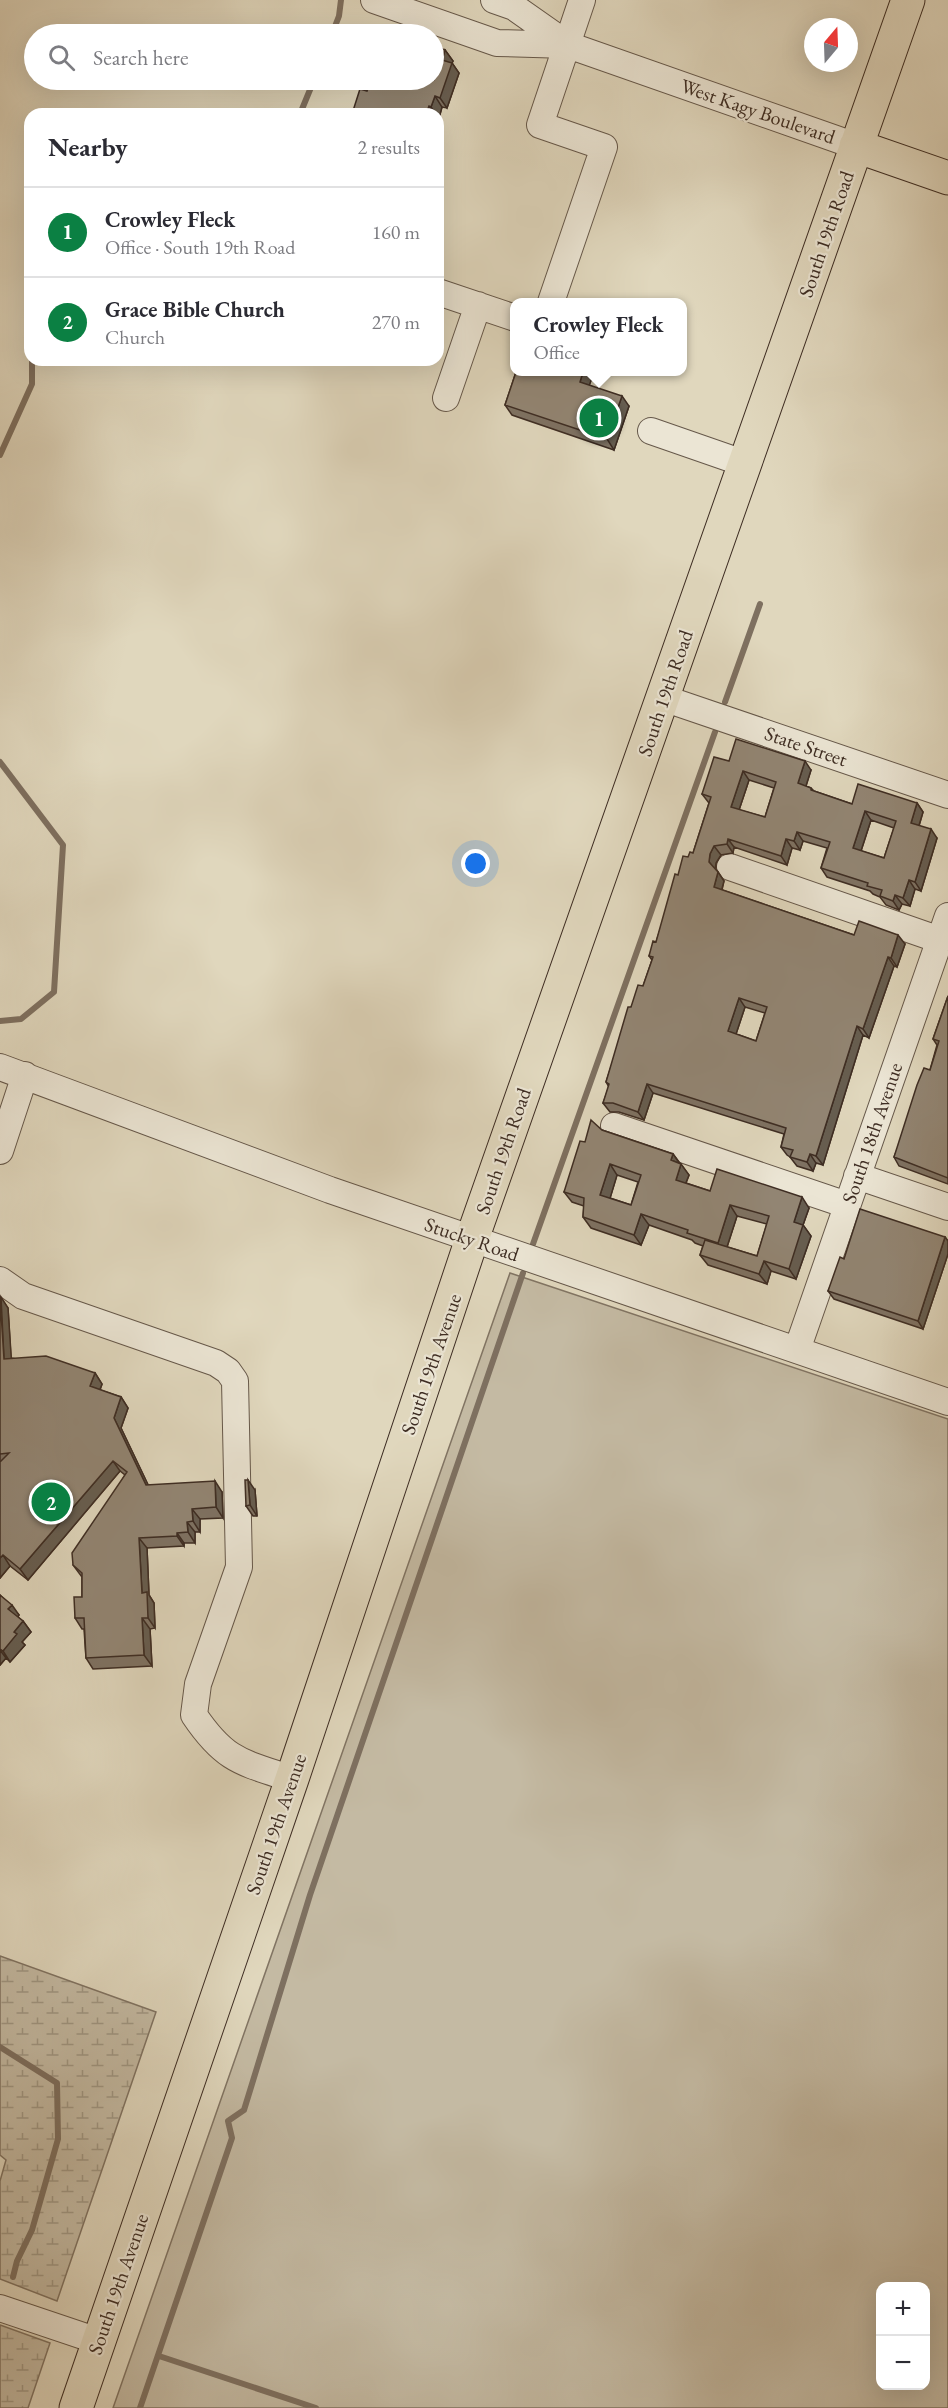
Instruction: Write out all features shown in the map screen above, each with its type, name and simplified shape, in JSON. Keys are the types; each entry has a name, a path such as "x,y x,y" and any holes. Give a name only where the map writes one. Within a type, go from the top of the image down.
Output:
{"main road":[{"path":"856,146 908,0"},
{"name":"West Kagy Boulevard","path":"856,146 948,178"},
{"name":"South 19th Road","path":"472,1239 856,146"},
{"name":"South 19th Avenue","path":"76,2408 292,1779 472,1239"}],"street":[{"name":"West Kagy Boulevard","path":"374,0 443,24"},
{"path":"409,0 496,27 568,45"},
{"name":"West Kagy Boulevard","path":"494,0 514,7 568,45 856,146"},
{"path":"553,298 604,147 540,125 582,0"},
{"name":"West Kagy Boulevard","path":"444,24 497,43 568,45"},
{"path":"444,294 510,316"},
{"path":"446,398 478,305"},
{"path":"651,431 746,464"},
{"name":"State Street","path":"663,698 948,795"},
{"path":"730,867 944,928"},
{"name":"South 18th Avenue","path":"797,1350 944,928"},
{"name":"Stucky Road","path":"0,1066 330,1190 948,1402"},
{"path":"0,1151 25,1075"},
{"path":"614,1126 847,1205"},
{"path":"858,1176 948,1207"},
{"path":"0,1280 23,1296 216,1363 228,1371 235,1381 239,1567 198,1684 194,1715 212,1742 237,1760 292,1779"},
{"path":"0,2308 98,2341"}],"green space":[{"path":"510,1273 948,1419 948,2408 113,2408"},
{"path":"0,1956 156,2012 57,2301 0,2279 0,2181 6,2160 0,2155"},
{"path":"0,2325 50,2343 28,2408 0,2408"}],"building":[{"path":"444,61 452,63 444,86"},
{"path":"360,90 443,90 440,98 435,96 431,107 428,108 354,108"},
{"path":"515,376 582,376 580,382 622,396 607,439 505,405"},
{"path":"736,739 805,761 798,783 811,790 852,804 858,784 917,803 911,823 931,829 915,882 909,880 903,898 895,895 893,901 880,896 882,890 867,886 868,883 821,868 830,842 797,832 794,841 786,839 781,856 728,839 727,844 714,846 710,854 709,862 718,872 714,887 854,935 859,921 898,935 863,1029 857,1026 816,1156 810,1154 807,1162 790,1157 793,1150 781,1147 786,1128 647,1084 638,1112 613,1103 603,1103 609,1084 606,1082 628,1007 631,1007 638,985 643,986 653,957 649,956 653,941 656,942 675,874 678,875 683,856 688,857 690,852 693,853 711,797 702,794 714,757 729,761","holes":["743,771 776,782 765,817 731,807","865,811 896,821 884,858 853,848","739,998 767,1007 756,1041 728,1031"]},
{"path":"948,996 948,1178 894,1157 924,1068 930,1070 939,1041 933,1039"},
{"path":"591,1120 602,1130 673,1154 671,1160 681,1164 676,1180 710,1191 717,1169 802,1197 794,1222 803,1225 789,1269 764,1261 759,1274 700,1255 705,1240 757,1256 769,1216 730,1205 718,1243 641,1214 634,1235 583,1217 584,1198 564,1192 580,1141 585,1142","holes":["610,1164 641,1175 631,1205 600,1195"]},
{"path":"860,1209 945,1237 918,1321 828,1291 840,1257 844,1259"},
{"path":"0,1297 4,1359 46,1356 95,1373 90,1386 121,1397 114,1418 146,1485 215,1481 216,1507 192,1509 193,1521 187,1522 188,1532 177,1533 177,1536 139,1538 142,1593 147,1592 148,1618 142,1618 144,1655 86,1658 84,1618 75,1618 74,1597 82,1597 82,1573 73,1565 72,1553 127,1472 113,1461 20,1569 3,1555 0,1558 0,1462 9,1453 0,1454"},
{"path":"245,1480 248,1480 250,1505 246,1506"},
{"path":"0,1595 12,1605 8,1609 23,1621 14,1632 17,1634 3,1651 0,1649"}],"waterway":[{"path":"336,24 341,0"},
{"path":"302,108 310,90"},
{"path":"0,455 32,384 32,366"},
{"path":"725,702 760,604"},
{"path":"533,1244 715,732"},
{"path":"0,762 63,845 54,992 21,1019 0,1021"},
{"path":"140,2408 232,2138 228,2121 244,2110 310,1895 523,1273"},
{"path":"0,2047 57,2083 58,2139 32,2230 17,2261 13,2277"},
{"path":"159,2356 316,2408"}],"place":[{"name":"Crowley Fleck","path":"599,418"},
{"name":"Grace Bible Church","path":"51,1502"}]}
